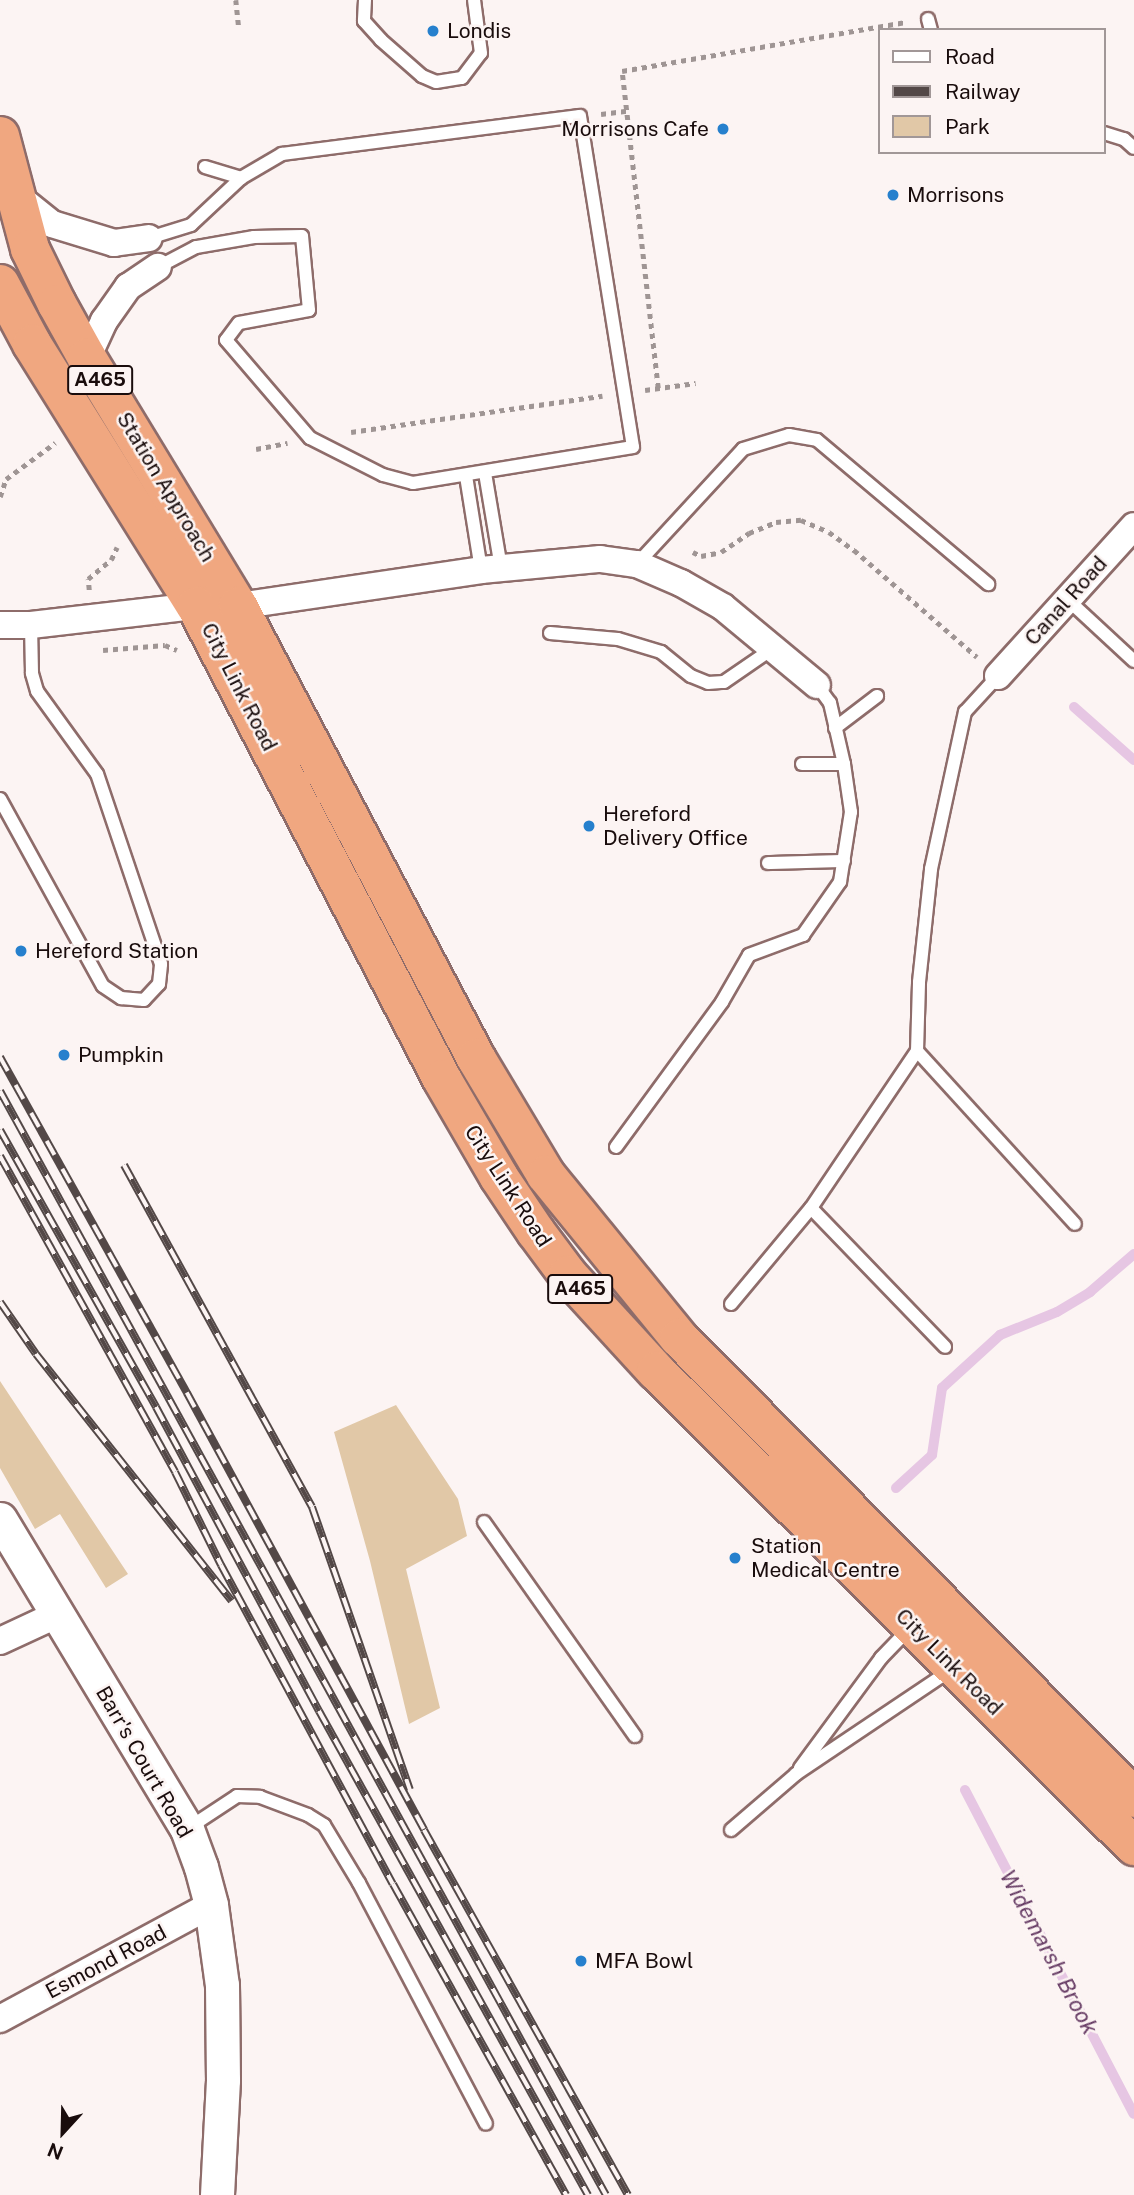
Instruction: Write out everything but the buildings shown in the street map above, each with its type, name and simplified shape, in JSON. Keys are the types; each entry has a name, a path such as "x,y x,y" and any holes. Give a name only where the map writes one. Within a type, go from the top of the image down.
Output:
{"highway":[{"name":"Station Approach","path":"0,136 30,249 87,358 238,606"},
{"name":"Station Approach","path":"0,284 81,424 197,606"},
{"name":"City Link Road","path":"197,606 442,1079 499,1177 536,1233 568,1275 656,1371 924,1613 967,1656 1134,1846"},
{"name":"City Link Road","path":"238,606 476,1058 546,1175 679,1338 924,1613"},
{"name":"City Link Road","path":"967,1656 1134,1798"}],"street":[{"path":"16,195 52,224 114,243 149,238"},
{"path":"87,358 104,321 128,288 158,267"},
{"name":"Canal Road","path":"998,676 1134,526"},
{"path":"0,625 31,625 197,606 238,606 491,569 600,559 637,564 681,583 723,607 817,685"},
{"name":"Barr's Court Road","path":"0,1519 187,1829 211,1905 222,1985 223,2080 218,2195"},
{"path":"0,1641 56,1615"},
{"name":"Esmond Road","path":"0,2019 211,1905"}],"lane":[{"path":"365,0 364,21 422,76 436,82 462,78 481,54 474,0"},
{"path":"149,238 191,225 241,178 282,153 580,116 633,447 466,476 413,483 400,481 310,438 226,340 239,323 309,310 302,236 254,237 196,247 158,267"},
{"path":"1106,134 1124,139 1134,148"},
{"path":"205,167 241,178"},
{"path":"637,564 743,449 789,435 817,440 988,584"},
{"path":"485,473 491,569"},
{"path":"466,476 491,569"},
{"path":"1067,599 1134,661"},
{"path":"0,799 103,986 121,998 144,1000 159,984 161,964 97,774 37,691 32,673 31,625"},
{"path":"550,633 618,639 661,652 691,676 708,683 724,682 772,649"},
{"path":"731,1304 811,1208 917,1051 919,982 937,843 965,712 998,676"},
{"path":"616,1147 722,1002 749,955 803,935 839,882 850,812 844,764 830,703 817,685"},
{"path":"835,728 877,696"},
{"path":"802,764 844,764"},
{"path":"768,863 844,861"},
{"path":"917,1051 1075,1224"},
{"path":"811,1208 945,1347"},
{"path":"484,1522 635,1736"},
{"path":"796,1774 881,1658 924,1613"},
{"path":"731,1830 796,1774 967,1656"},
{"path":"187,1829 237,1796 260,1797 308,1815 324,1825 359,1884 485,2124"}],"path":[{"path":"236,0 239,28"},
{"path":"903,28 929,24"},
{"path":"658,388 622,71 878,32"},
{"path":"310,438 696,383"},
{"path":"0,497 6,480 81,424"},
{"path":"659,540 701,556 721,552 749,533 776,522 802,520 829,532 854,550 998,676"}],"green space":[{"path":"0,1381 128,1574 106,1588 60,1514 35,1529 0,1468"},
{"path":"396,1405 458,1499 467,1536 406,1569 440,1708 409,1724 370,1561 334,1432"}],"waterway":[{"name":"Widemarsh Brook","path":"1074,707 1134,760"},
{"name":"Widemarsh Brook","path":"896,1488 932,1455 942,1388 1000,1335 1057,1312 1090,1292 1134,1254"},
{"name":"Widemarsh Brook","path":"965,1790 1134,2114"}],"railway":[{"path":"0,1057 187,1393 424,1830 628,2195"},
{"path":"0,1091 606,2195"},
{"path":"0,1130 156,1407 319,1711 588,2195"},
{"path":"0,1156 175,1472 221,1565 393,1884 566,2195"},
{"path":"124,1165 312,1507 410,1790"},
{"path":"0,1302 36,1354 232,1601"}],"place":[{"name":"Londis","path":"433,31"},
{"name":"Morrisons Cafe","path":"723,129"},
{"name":"Morrisons","path":"893,195"},
{"name":"Hereford Delivery Office","path":"589,826"},
{"name":"Hereford Station","path":"21,951"},
{"name":"Pumpkin","path":"64,1055"},
{"name":"Station Medical Centre","path":"735,1558"},
{"name":"MFA Bowl","path":"581,1961"}]}
